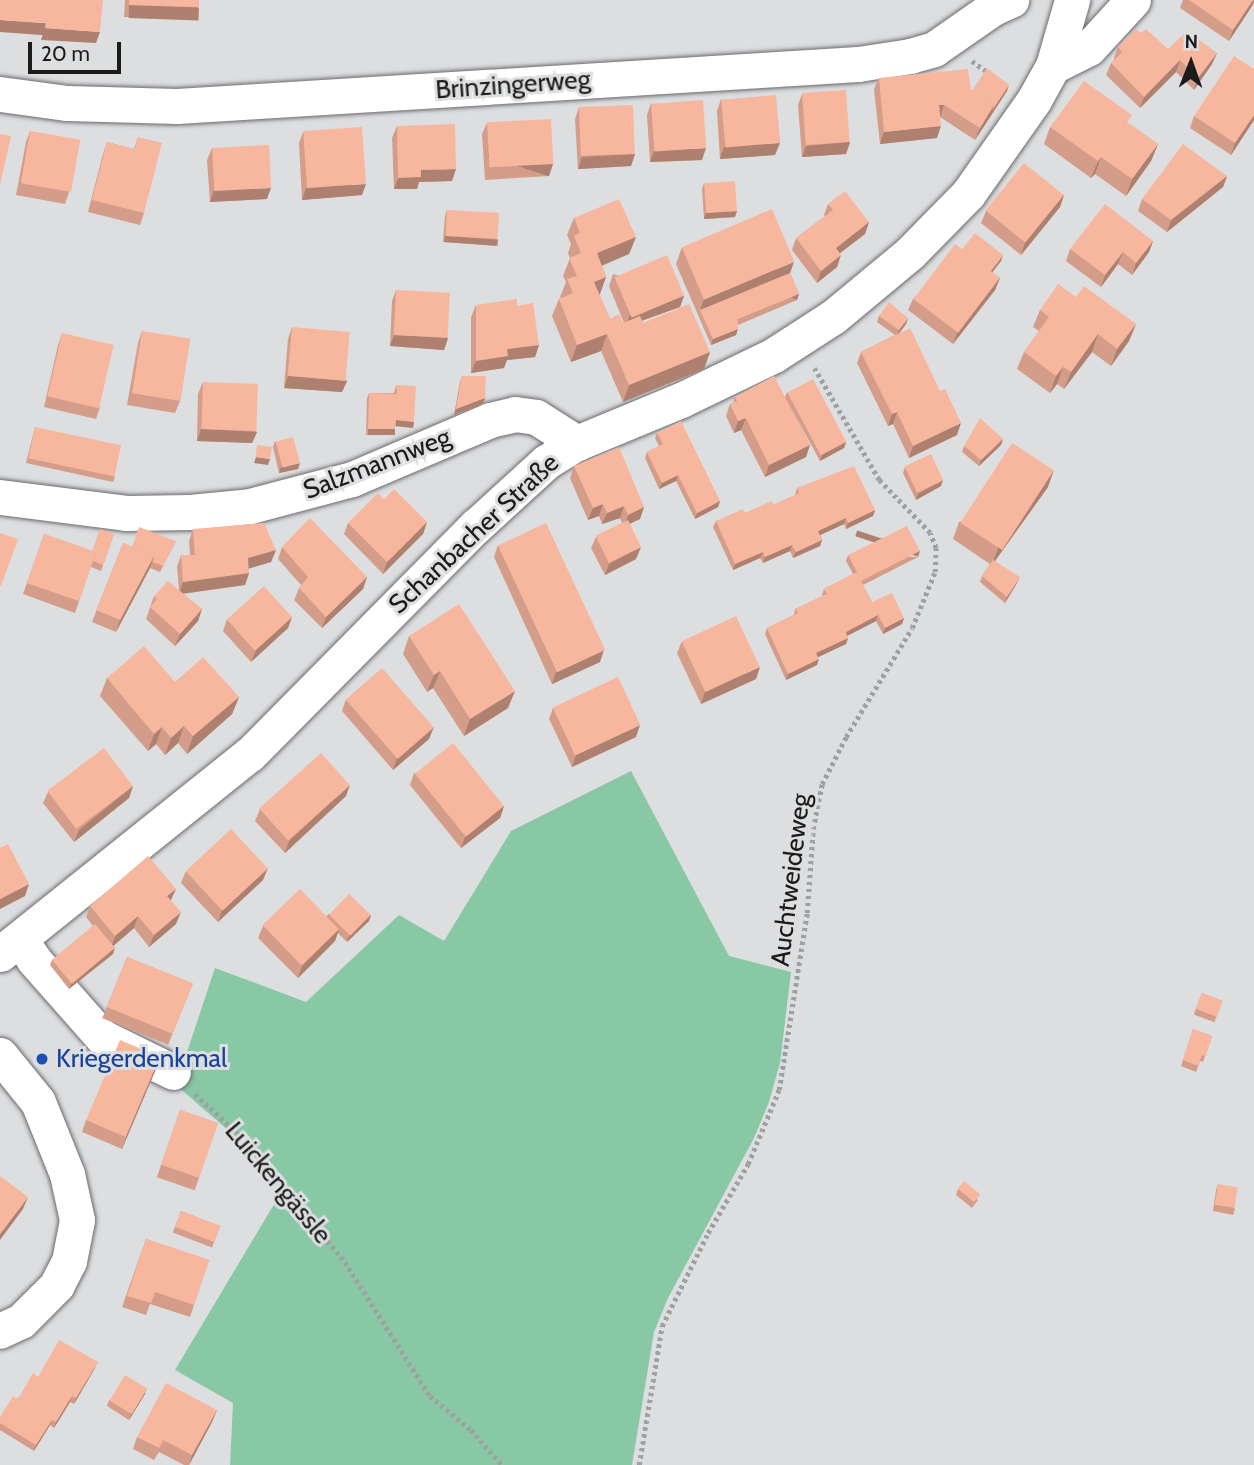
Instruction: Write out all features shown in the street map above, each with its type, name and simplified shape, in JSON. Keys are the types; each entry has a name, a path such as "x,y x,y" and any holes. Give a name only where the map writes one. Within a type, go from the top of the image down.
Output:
{"street":[{"name":"Brinzingerweg","path":"0,94 67,103 149,106 341,97 858,64 910,57 945,43 993,8 1011,0"},
{"name":"Schanbacher Straße","path":"10,946 250,754 503,500 546,462 577,443 692,395 798,341 865,292 942,222 991,164 1034,100 1053,66 1072,0"},
{"path":"1053,66 1089,48 1133,0"},
{"name":"Salzmannweg","path":"0,498 126,513 190,512 250,506 352,479 490,420 515,414 536,417 577,443"},
{"path":"10,946 34,960 102,1037 173,1072"},
{"path":"0,1055 38,1102 67,1174 77,1220 69,1261 57,1285 21,1321 0,1331"}],"path":[{"path":"945,43 1034,100"},
{"name":"Auchtweideweg","path":"639,1465 662,1326 708,1233 748,1164 779,1090 806,923 813,829 822,784 846,737 912,628 935,572 936,548 930,533 879,480 798,341"},
{"name":"Luickengässle","path":"173,1072 175,1079 220,1116 274,1173 349,1268 430,1396 471,1430 502,1465"}],"green space":[{"path":"631,771 729,956 791,972 780,1063 769,1102 754,1138 668,1298 654,1332 632,1465 230,1465 233,1403 175,1370 282,1191 245,1145 176,1085 215,968 306,1002 399,915 444,941 511,831"}],"building":[{"path":"0,0 103,0 100,32 45,28 46,23 0,20"},
{"path":"129,0 199,0 199,7 129,5"},
{"path":"1189,0 1253,0 1233,30"},
{"path":"1136,29 1141,33 1146,29 1168,49 1187,31 1217,53 1198,78 1180,60 1144,97 1111,63 1122,52 1118,47"},
{"path":"1234,56 1254,69 1254,115 1235,143 1194,116"},
{"path":"987,68 1009,85 992,111 994,105 972,91"},
{"path":"968,69 971,90 994,105 980,128 944,105 939,105 941,126 884,132 879,78"},
{"path":"1084,81 1132,115 1127,122 1158,144 1132,179 1101,157 1098,161 1050,127"},
{"path":"846,90 850,142 806,145 802,93"},
{"path":"776,95 780,143 725,148 721,100"},
{"path":"703,100 706,148 654,152 651,104"},
{"path":"633,105 635,154 581,156 579,107"},
{"path":"551,119 553,164 489,167 487,122"},
{"path":"455,124 456,169 421,170 421,177 398,178 397,126"},
{"path":"362,127 366,184 307,188 303,131"},
{"path":"30,131 80,140 71,192 21,183"},
{"path":"0,134 11,136 0,185"},
{"path":"138,137 162,143 144,213 92,200 107,142 135,149"},
{"path":"1183,144 1227,176 1171,220 1142,199"},
{"path":"269,145 271,188 214,191 212,148"},
{"path":"1024,163 1064,195 1025,243 986,210"},
{"path":"735,181 737,211 706,213 704,183"},
{"path":"845,191 869,222 836,248 841,255 821,271 796,238 833,210 828,204"},
{"path":"619,199 636,237 597,253 606,277 594,282 610,319 619,314 623,323 640,316 643,323 689,304 710,352 629,385 607,334 577,345 559,299 573,293 567,279 577,276 569,258 581,253 574,236 580,233 574,218"},
{"path":"1105,204 1153,241 1136,263 1123,252 1105,275 1070,249"},
{"path":"772,209 794,261 704,300 682,247"},
{"path":"447,210 499,213 498,239 446,236"},
{"path":"975,233 1003,255 990,272 962,250"},
{"path":"955,244 1000,278 958,333 913,299"},
{"path":"667,255 684,296 632,318 615,277"},
{"path":"790,273 799,294 738,319 738,329 713,339 700,310"},
{"path":"1058,284 1076,297 1084,286 1136,324 1117,349 1098,334 1071,372 1063,367 1056,376 1024,352 1049,317 1040,310"},
{"path":"396,290 450,293 448,338 394,335"},
{"path":"517,299 517,306 533,303 539,345 507,349 508,356 476,361 476,305"},
{"path":"889,302 908,318 899,330 879,316"},
{"path":"292,327 350,332 346,381 288,376"},
{"path":"910,328 940,391 945,389 961,423 913,446 897,412 892,414 861,352"},
{"path":"142,331 190,339 181,401 132,393"},
{"path":"62,333 114,345 99,408 47,396"},
{"path":"462,376 486,376 485,398 456,409"},
{"path":"774,376 810,445 769,465 746,418 738,421 730,404 737,401 735,397"},
{"path":"813,379 846,442 821,455 787,393"},
{"path":"203,382 258,384 256,431 201,429"},
{"path":"396,385 416,386 414,422 396,420 395,429 368,429 369,393 397,394"},
{"path":"980,418 1003,439 981,460 964,446"},
{"path":"681,421 720,501 697,513 678,475 662,483 647,452 663,444 657,433"},
{"path":"35,427 121,445 114,477 28,458"},
{"path":"293,437 300,463 283,468 276,442"},
{"path":"1012,443 1054,470 1002,550 960,523"},
{"path":"257,445 272,447 270,459 255,457"},
{"path":"619,447 644,507 628,515 624,506 607,513 603,504 593,508 574,466"},
{"path":"931,454 943,480 917,493 905,466"},
{"path":"854,466 875,510 848,523 846,518 818,531 822,540 796,552 792,545 765,557 763,552 735,564 716,521 743,509 745,513 772,501 773,505 799,493 797,488"},
{"path":"394,489 427,522 387,562 348,523 378,493 384,499"},
{"path":"310,518 367,577 326,617 299,588 308,577 282,547"},
{"path":"628,520 641,547 609,563 596,536"},
{"path":"264,523 276,550 248,558 249,573 183,582 181,555 195,555 193,529"},
{"path":"546,523 605,650 557,672 498,545"},
{"path":"907,526 920,551 861,581 872,602 892,593 904,618 885,628 878,615 846,632 848,638 816,653 819,659 788,674 767,628 798,613 795,609 827,594 824,589 857,572 848,555"},
{"path":"139,527 176,541 163,566 153,562 154,556 132,547"},
{"path":"100,529 114,534 103,565 93,561 96,552 92,551"},
{"path":"0,533 18,539 1,586 0,586"},
{"path":"44,534 96,552 79,601 27,583"},
{"path":"123,543 154,556 120,620 96,610"},
{"path":"993,560 1020,577 1007,597 982,576"},
{"path":"168,581 202,609 180,634 150,607 157,599 154,596"},
{"path":"264,586 292,617 255,651 227,619"},
{"path":"459,604 515,691 470,719 440,671 434,675 409,636"},
{"path":"736,616 760,667 705,692 682,641"},
{"path":"144,646 175,682 203,657 239,697 193,736 184,726 171,738 162,727 154,734 107,678"},
{"path":"382,668 434,728 398,759 346,699"},
{"path":"618,677 640,725 575,755 553,707"},
{"path":"453,743 504,806 466,837 415,774"},
{"path":"104,748 133,786 76,829 47,791"},
{"path":"321,753 350,785 288,840 259,809"},
{"path":"231,829 268,868 222,911 186,871"},
{"path":"8,844 29,884 0,899 0,848"},
{"path":"148,856 176,889 167,896 181,912 154,935 138,916 115,936 90,906"},
{"path":"300,889 339,929 301,965 263,925"},
{"path":"349,894 371,915 350,936 329,915"},
{"path":"95,924 115,948 72,984 52,960"},
{"path":"127,957 193,984 173,1034 107,1007"},
{"path":"1202,993 1223,1001 1216,1017 1196,1009"},
{"path":"1193,1029 1212,1036 1206,1056 1202,1055 1198,1066 1183,1060"},
{"path":"120,1040 160,1057 126,1137 86,1120"},
{"path":"180,1110 218,1123 199,1178 161,1165"},
{"path":"0,1176 28,1197 0,1234"},
{"path":"964,1181 980,1194 974,1202 958,1189"},
{"path":"1218,1184 1238,1187 1234,1208 1215,1205"},
{"path":"181,1211 220,1226 214,1242 175,1227"},
{"path":"146,1239 209,1260 194,1305 155,1292 151,1303 127,1296"},
{"path":"59,1340 98,1362 76,1398 72,1396 56,1422 52,1420 36,1445 0,1423 0,1417 13,1396 18,1399 33,1373 38,1377"},
{"path":"125,1375 147,1388 132,1414 110,1401"},
{"path":"166,1383 217,1410 192,1455 163,1440 159,1448 137,1437"}],"place":[{"name":"Kriegerdenkmal","path":"42,1059"}]}
